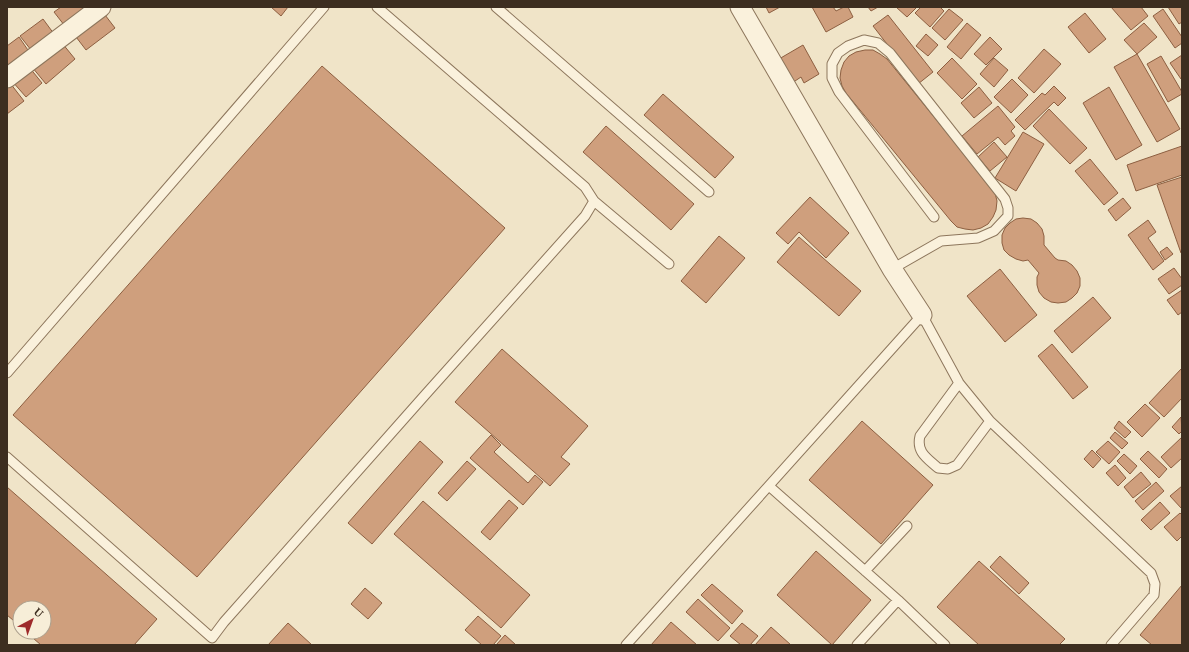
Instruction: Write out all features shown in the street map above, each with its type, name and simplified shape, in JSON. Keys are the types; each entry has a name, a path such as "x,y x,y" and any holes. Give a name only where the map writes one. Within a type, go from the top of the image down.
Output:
{"street":[{"path":"7,78 101,7"},
{"path":"740,7 892,269 922,315"}],"lane":[{"path":"7,373 324,7"},
{"path":"377,7 584,187 594,201 669,264"},
{"path":"496,7 709,192"},
{"path":"892,269 941,241 978,238 994,231 1008,216 1008,208 1005,199 890,52 878,43 864,40 848,46 838,53 832,64 832,78 839,92 934,217"},
{"path":"7,457 209,642 224,622 585,216 594,201"},
{"path":"626,645 922,315 959,383 990,421 1151,573 1155,584 1154,595 1111,645"},
{"path":"959,383 920,436 918,443 921,451 938,468 948,469 957,465 990,421"},
{"path":"769,486 898,600 945,645"},
{"path":"865,571 907,526"},
{"path":"857,645 898,600"}],"building":[{"path":"61,7 96,7 68,30 54,12"},
{"path":"271,7 288,7 281,16"},
{"path":"766,7 780,7 769,13"},
{"path":"812,7 833,7 836,11 844,7 848,7 853,17 826,32"},
{"path":"868,7 878,7 871,11"},
{"path":"896,7 917,7 907,17"},
{"path":"921,7 940,7 944,11 930,27 915,13"},
{"path":"1111,7 1141,7 1148,16 1131,30"},
{"path":"1168,7 1182,7 1182,22 1179,24"},
{"path":"949,9 963,20 945,40 932,28"},
{"path":"1163,9 1182,37 1182,43 1175,48 1153,16"},
{"path":"102,11 115,28 86,50 73,33"},
{"path":"1085,13 1106,39 1089,53 1068,27"},
{"path":"888,15 933,72 918,84 873,26"},
{"path":"43,19 57,38 35,55 20,36"},
{"path":"967,23 981,35 961,59 947,47"},
{"path":"1144,23 1157,37 1137,54 1124,40"},
{"path":"926,34 938,45 928,56 916,46"},
{"path":"19,37 32,56 7,74 7,46"},
{"path":"990,37 1002,49 986,65 974,54"},
{"path":"62,43 75,59 46,84 32,67"},
{"path":"803,45 819,74 804,83 801,77 792,83 779,59"},
{"path":"1044,49 1061,64 1034,93 1018,78"},
{"path":"873,50 887,59 995,193 997,201 996,210 988,224 973,230 957,227 846,93 840,78 844,62 849,56 856,52"},
{"path":"1137,54 1180,129 1157,142 1114,67"},
{"path":"1182,55 1182,78 1181,79 1170,63"},
{"path":"1161,56 1182,92 1182,94 1168,102 1147,64"},
{"path":"952,58 977,84 962,99 937,73"},
{"path":"994,58 1008,70 994,87 980,74"},
{"path":"322,66 505,228 197,577 13,415"},
{"path":"29,67 42,83 26,97 12,81"},
{"path":"1012,79 1028,95 1011,113 994,97"},
{"path":"10,83 24,101 7,114 7,86"},
{"path":"1054,86 1066,98 1058,106 1054,102 1025,130 1015,120 1042,93 1045,95"},
{"path":"979,87 992,103 974,118 961,103"},
{"path":"1109,87 1142,145 1116,160 1083,103"},
{"path":"663,94 734,157 715,178 644,115"},
{"path":"998,106 1015,127 1011,131 1015,136 1005,145 998,137 977,154 962,136"},
{"path":"1049,109 1087,148 1070,164 1033,126"},
{"path":"606,126 694,204 671,230 583,152"},
{"path":"1023,132 1044,144 1016,191 995,178"},
{"path":"994,142 1007,157 990,171 978,157"},
{"path":"1182,146 1182,175 1136,191 1127,165"},
{"path":"1090,159 1118,193 1104,205 1075,171"},
{"path":"1182,177 1182,253 1181,253 1157,185"},
{"path":"810,197 849,233 826,258 799,232 788,244 776,233"},
{"path":"1123,198 1131,208 1116,221 1108,210"},
{"path":"1016,219 1031,219 1037,223 1042,229 1044,245 1055,258 1066,261 1077,271 1080,278 1080,286 1077,293 1066,302 1051,302 1044,298 1039,292 1037,285 1037,277 1039,273 1028,260 1023,261 1016,259 1004,250 1002,235 1005,228"},
{"path":"1148,220 1156,232 1148,238 1164,261 1153,270 1128,235"},
{"path":"719,236 745,258 706,303 681,281"},
{"path":"799,237 861,291 839,316 777,262"},
{"path":"1167,247 1173,254 1165,260 1160,252"},
{"path":"1174,268 1182,279 1182,285 1169,294 1158,279"},
{"path":"1000,269 1037,315 1005,342 967,296"},
{"path":"1182,290 1182,312 1178,315 1167,300"},
{"path":"1093,297 1111,318 1072,353 1054,331"},
{"path":"1052,344 1088,387 1073,399 1038,356"},
{"path":"502,349 588,426 561,457 570,464 550,486 455,402"},
{"path":"1182,368 1182,398 1164,417 1149,403"},
{"path":"1145,404 1160,418 1142,437 1127,422"},
{"path":"1181,417 1182,431 1179,434 1172,427"},
{"path":"862,421 933,485 881,544 809,480"},
{"path":"1119,421 1131,432 1125,438 1114,428"},
{"path":"1115,432 1128,443 1122,449 1110,438"},
{"path":"491,435 501,445 494,452 528,483 535,475 543,482 523,505 470,458"},
{"path":"1182,437 1182,458 1171,468 1161,457"},
{"path":"420,441 443,462 372,544 348,523"},
{"path":"1108,441 1120,452 1109,464 1096,452"},
{"path":"1092,450 1101,459 1093,468 1084,459"},
{"path":"1148,451 1167,469 1159,478 1140,459"},
{"path":"1124,454 1137,466 1130,474 1117,461"},
{"path":"467,461 476,469 447,501 438,493"},
{"path":"1115,465 1126,478 1118,486 1106,473"},
{"path":"1141,472 1151,484 1133,498 1124,487"},
{"path":"1156,482 1164,491 1143,510 1135,501"},
{"path":"1182,486 1182,509 1170,496"},
{"path":"7,487 157,619 134,645 41,645 35,640 52,640 52,600 12,600 12,619 7,615"},
{"path":"509,500 518,508 490,540 481,532"},
{"path":"423,501 530,595 501,628 394,534"},
{"path":"1160,502 1170,513 1151,530 1141,520"},
{"path":"1180,513 1182,515 1182,536 1177,541 1164,527"},
{"path":"816,551 871,600 832,645 777,595"},
{"path":"1000,556 1029,583 1019,594 990,567"},
{"path":"979,561 1065,639 1059,645 979,645 937,607"},
{"path":"712,584 743,611 732,624 701,595"},
{"path":"1182,585 1182,645 1152,645 1140,635"},
{"path":"365,588 382,603 368,619 351,604"},
{"path":"698,599 730,628 718,641 686,612"},
{"path":"478,616 501,636 493,645 482,645 465,630"},
{"path":"671,622 697,645 651,645"},
{"path":"288,623 312,645 268,645"},
{"path":"742,623 758,636 750,645 741,645 730,636"},
{"path":"771,627 791,645 755,645"},
{"path":"505,635 516,645 496,645"}]}
